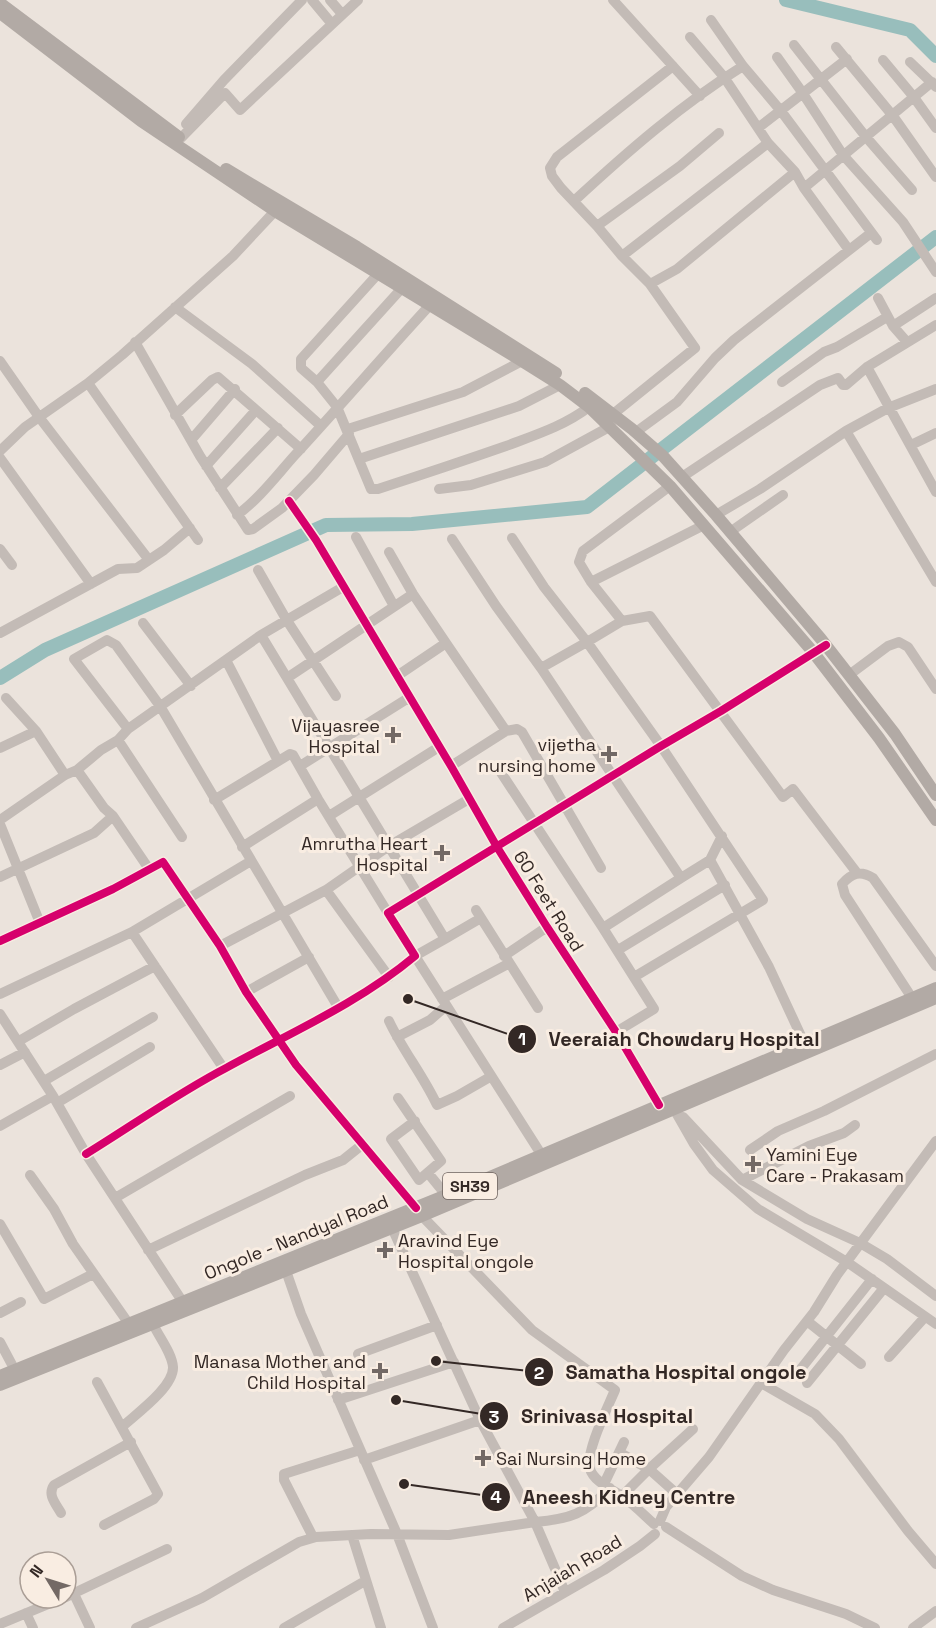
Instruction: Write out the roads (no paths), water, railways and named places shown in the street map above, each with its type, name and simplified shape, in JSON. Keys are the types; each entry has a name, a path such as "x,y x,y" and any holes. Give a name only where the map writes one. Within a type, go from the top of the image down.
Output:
{"main road":[{"path":"0,3 178,137 522,351 610,420"},
{"path":"0,13 141,121 275,211 522,361 663,456 826,645 895,734 936,795"},
{"path":"630,433 655,470 813,652 879,738 936,820"},
{"name":"Ongole - Nandyal Road","path":"0,1385 17,1374 129,1324 186,1306 473,1190 807,1047 936,988"},
{"name":"Ongole - Nandyal Road","path":"807,1047 936,998"},
{"name":"Ongole - Nandyal Road","path":"284,1267 392,1228 446,1195 473,1190 541,1154 667,1107"},
{"name":"Ongole - Nandyal Road","path":"0,1376 17,1374 153,1324 186,1306"}],"street":[{"path":"178,137 302,0"},
{"path":"312,0 332,24"},
{"path":"330,0 342,14"},
{"path":"221,90 240,110 353,2"},
{"path":"620,2 700,96"},
{"path":"630,433 677,402 734,340 849,250 874,237 711,21"},
{"path":"690,37 724,77 768,143 795,172 849,250"},
{"path":"794,45 866,137 912,190"},
{"path":"836,47 893,116 936,177"},
{"path":"777,57 843,155 903,222 936,270"},
{"path":"758,128 847,59"},
{"path":"884,60 914,96 936,129"},
{"path":"804,188 893,116 914,96 934,85 910,62"},
{"path":"438,489 471,484 545,462 610,420 695,348 650,284 622,256 552,176 550,165 557,157 673,66"},
{"path":"574,201 643,139 724,77 743,66"},
{"path":"597,226 680,166 719,133"},
{"path":"622,256 768,143"},
{"path":"650,284 677,269 795,172"},
{"path":"0,452 39,417 88,383 175,307 233,256 275,211"},
{"path":"377,275 302,359 301,368 317,382 337,407 370,487 374,490 554,428 573,419 589,407"},
{"path":"317,382 402,288"},
{"path":"878,298 890,322 907,342"},
{"path":"782,382 824,352 936,298"},
{"path":"237,515 301,449 430,305"},
{"path":"175,307 252,364 321,426"},
{"path":"682,477 820,385 838,378 843,385 846,385 867,367 936,325"},
{"path":"135,342 206,466 245,527 250,530 282,508 349,432 463,392 522,361"},
{"path":"0,361 39,417 149,560"},
{"path":"867,367 936,492"},
{"path":"175,415 214,378 221,379 301,449"},
{"path":"88,383 198,540"},
{"path":"359,459 519,406 560,385"},
{"path":"192,439 235,389"},
{"path":"716,515 760,489 846,431 888,408 936,389"},
{"path":"206,466 256,410"},
{"path":"220,488 278,428"},
{"path":"846,431 936,582"},
{"path":"911,446 936,433"},
{"path":"0,458 91,584"},
{"path":"622,621 591,582 579,562 583,551 670,486"},
{"path":"730,531 783,495"},
{"name":"60 Feet Road","path":"289,501 316,540 497,847 547,927 667,1107"},
{"path":"591,582 704,525"},
{"path":"0,633 118,569 136,568 164,550 190,528"},
{"path":"356,537 394,606"},
{"path":"512,538 544,587 587,642 661,746 763,900 634,977"},
{"path":"452,539 681,878"},
{"path":"0,549 12,565"},
{"path":"389,552 413,594 506,731"},
{"path":"258,570 286,619 336,696"},
{"path":"40,923 0,822 65,775 77,770 101,750 118,740 128,729 261,635 343,587"},
{"path":"287,678 413,594"},
{"path":"541,668 622,621 650,616 783,798 794,789 857,873"},
{"path":"143,623 191,686"},
{"path":"261,635 331,747 445,939"},
{"path":"128,729 74,659 107,640 116,645 160,706 338,1007"},
{"path":"849,675 888,646 899,642 908,647 936,689"},
{"path":"397,676 446,643"},
{"path":"387,913 826,645"},
{"path":"226,660 278,761"},
{"path":"300,765 410,697"},
{"path":"6,698 36,731 65,775"},
{"path":"451,766 506,731 517,729 522,732 601,868"},
{"path":"0,748 36,731"},
{"path":"118,740 182,837"},
{"path":"328,816 439,747"},
{"path":"214,800 293,754 387,913 541,1154"},
{"path":"498,768 618,950 654,1009 616,1032"},
{"path":"77,770 104,808 113,816 149,869"},
{"path":"242,847 318,799"},
{"path":"220,946 326,890 389,846 469,799"},
{"path":"0,877 94,832 113,816"},
{"path":"603,928 710,860 722,836"},
{"path":"710,860 742,914 807,1047"},
{"path":"0,994 132,932 251,861"},
{"path":"0,941 113,889 163,862 220,946 278,1041 419,1212 532,1330 615,1390 593,1444 590,1469 607,1486 660,1528 734,1580 754,1589 842,1617 862,1628"},
{"path":"912,998 842,889 842,884 857,873 866,874 879,884 936,966"},
{"path":"618,950 725,885"},
{"path":"326,890 390,977"},
{"path":"86,1154 224,1069 390,977 415,956 445,939 478,914 538,1008"},
{"path":"397,1037 430,1020 444,1003 506,960 547,927"},
{"path":"132,932 224,1069"},
{"path":"246,992 309,957"},
{"path":"19,1041 155,966"},
{"path":"0,1014 44,1081 86,1154 186,1306"},
{"path":"44,1081 153,1017"},
{"path":"389,1021 420,1072 436,1105 490,1077"},
{"path":"0,1126 150,1047"},
{"path":"0,1065 25,1052"},
{"path":"750,1150 778,1131 824,1111 936,1054"},
{"path":"115,1198 290,1096"},
{"path":"398,1098 415,1121 441,1161 419,1180 392,1139 415,1121"},
{"path":"667,1107 742,1180 807,1219 860,1243 887,1259 936,1296"},
{"path":"667,1107 713,1170 758,1209 847,1262 936,1324"},
{"path":"742,1180 809,1146 844,1133 855,1125"},
{"path":"660,1528 666,1507 709,1457 860,1243 936,1141"},
{"path":"148,1250 305,1175 343,1160 363,1144"},
{"path":"428,1173 446,1195"},
{"path":"30,1175 54,1209 73,1244 129,1324"},
{"path":"0,1224 44,1299 93,1274"},
{"path":"392,1228 480,1420 534,1522 565,1592"},
{"path":"284,1267 301,1314 397,1534 433,1628"},
{"path":"796,1375 872,1279"},
{"path":"807,1383 884,1288"},
{"path":"0,1313 21,1302"},
{"path":"889,1357 925,1317"},
{"path":"807,1321 861,1364"},
{"path":"122,1427 159,1393 172,1374 173,1367 170,1359 153,1324"},
{"path":"358,1354 437,1325"},
{"path":"0,1342 17,1374"},
{"path":"338,1400 454,1362"},
{"path":"98,1382 158,1494 154,1499 104,1525"},
{"path":"762,1383 815,1414 936,1564"},
{"path":"313,1538 284,1480 284,1474 362,1455 480,1420"},
{"path":"622,1496 693,1429"},
{"path":"62,1514 51,1496 51,1488 131,1442"},
{"path":"136,1628 202,1598 299,1542 313,1538 397,1534 449,1535 563,1518 579,1513 594,1505 607,1486 622,1448 677,1494"},
{"path":"660,1528 742,1576 773,1590 846,1614 875,1628"},
{"name":"Anjaiah Road","path":"503,1628 622,1558 660,1528"},
{"path":"352,1535 381,1628"},
{"path":"78,1591 167,1548"},
{"path":"284,1628 365,1581"},
{"path":"0,1624 33,1610"},
{"path":"78,1610 90,1628"},
{"path":"913,1628 936,1611"},
{"path":"26,1613 33,1628"}],"waterway":[{"path":"786,0 910,30 936,56"},
{"path":"0,678 45,650 326,525 412,524 587,507 936,237"}],"place":[{"name":"Vijayasree Hospital","path":"393,735"},
{"name":"vijetha nursing home","path":"609,754"},
{"name":"Amrutha Heart Hospital","path":"442,853"},
{"name":"Veeraiah Chowdary Hospital","path":"408,999"},
{"name":"Yamini Eye Care - Prakasam","path":"753,1164"},
{"name":"Aravind Eye Hospital ongole","path":"385,1250"},
{"name":"Samatha Hospital ongole","path":"436,1361"},
{"name":"Manasa Mother and Child Hospital","path":"380,1371"},
{"name":"Srinivasa Hospital","path":"396,1400"},
{"name":"Sai Nursing Home","path":"483,1458"},
{"name":"Aneesh Kidney Centre","path":"404,1484"}]}
